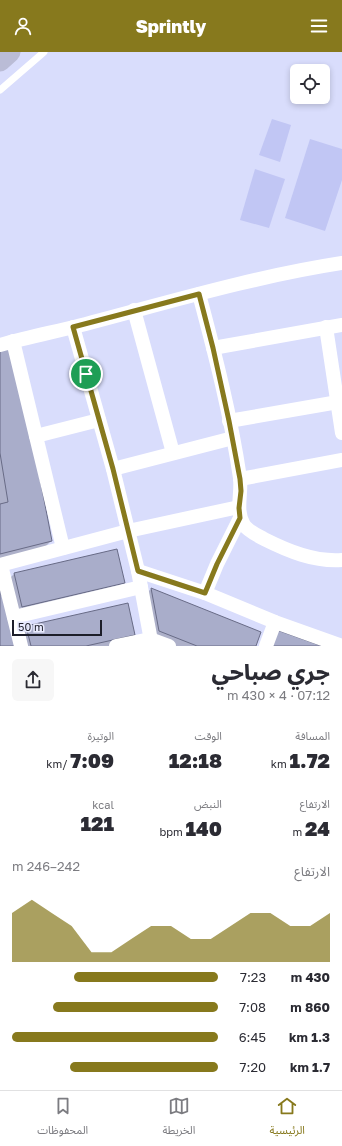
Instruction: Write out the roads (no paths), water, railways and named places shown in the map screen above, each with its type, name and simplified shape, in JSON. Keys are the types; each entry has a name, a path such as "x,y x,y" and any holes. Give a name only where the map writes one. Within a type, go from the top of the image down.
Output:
{"main road":[{"path":"0,61 10,52"}],"street":[{"path":"63,548 36,436 7,343 246,281 300,269 342,263"},
{"path":"199,294 213,348 229,421 241,491 239,513 205,593"},
{"path":"134,310 173,453"},
{"path":"213,348 342,325"},
{"path":"73,327 113,469 138,571 151,642"},
{"path":"326,327 342,433"},
{"path":"229,421 338,402"},
{"path":"36,436 99,420"},
{"path":"113,469 232,438"},
{"path":"240,479 342,460"},
{"path":"21,646 0,565 128,531 239,513"},
{"path":"239,513 245,527 277,546 310,558 330,561 342,560"},
{"path":"138,571 205,593 275,622 342,646"},
{"path":"14,618 141,587"},
{"path":"266,646 275,622"},
{"path":"116,646 151,642 169,646"}],"lane":[{"path":"0,90 44,52"}]}
